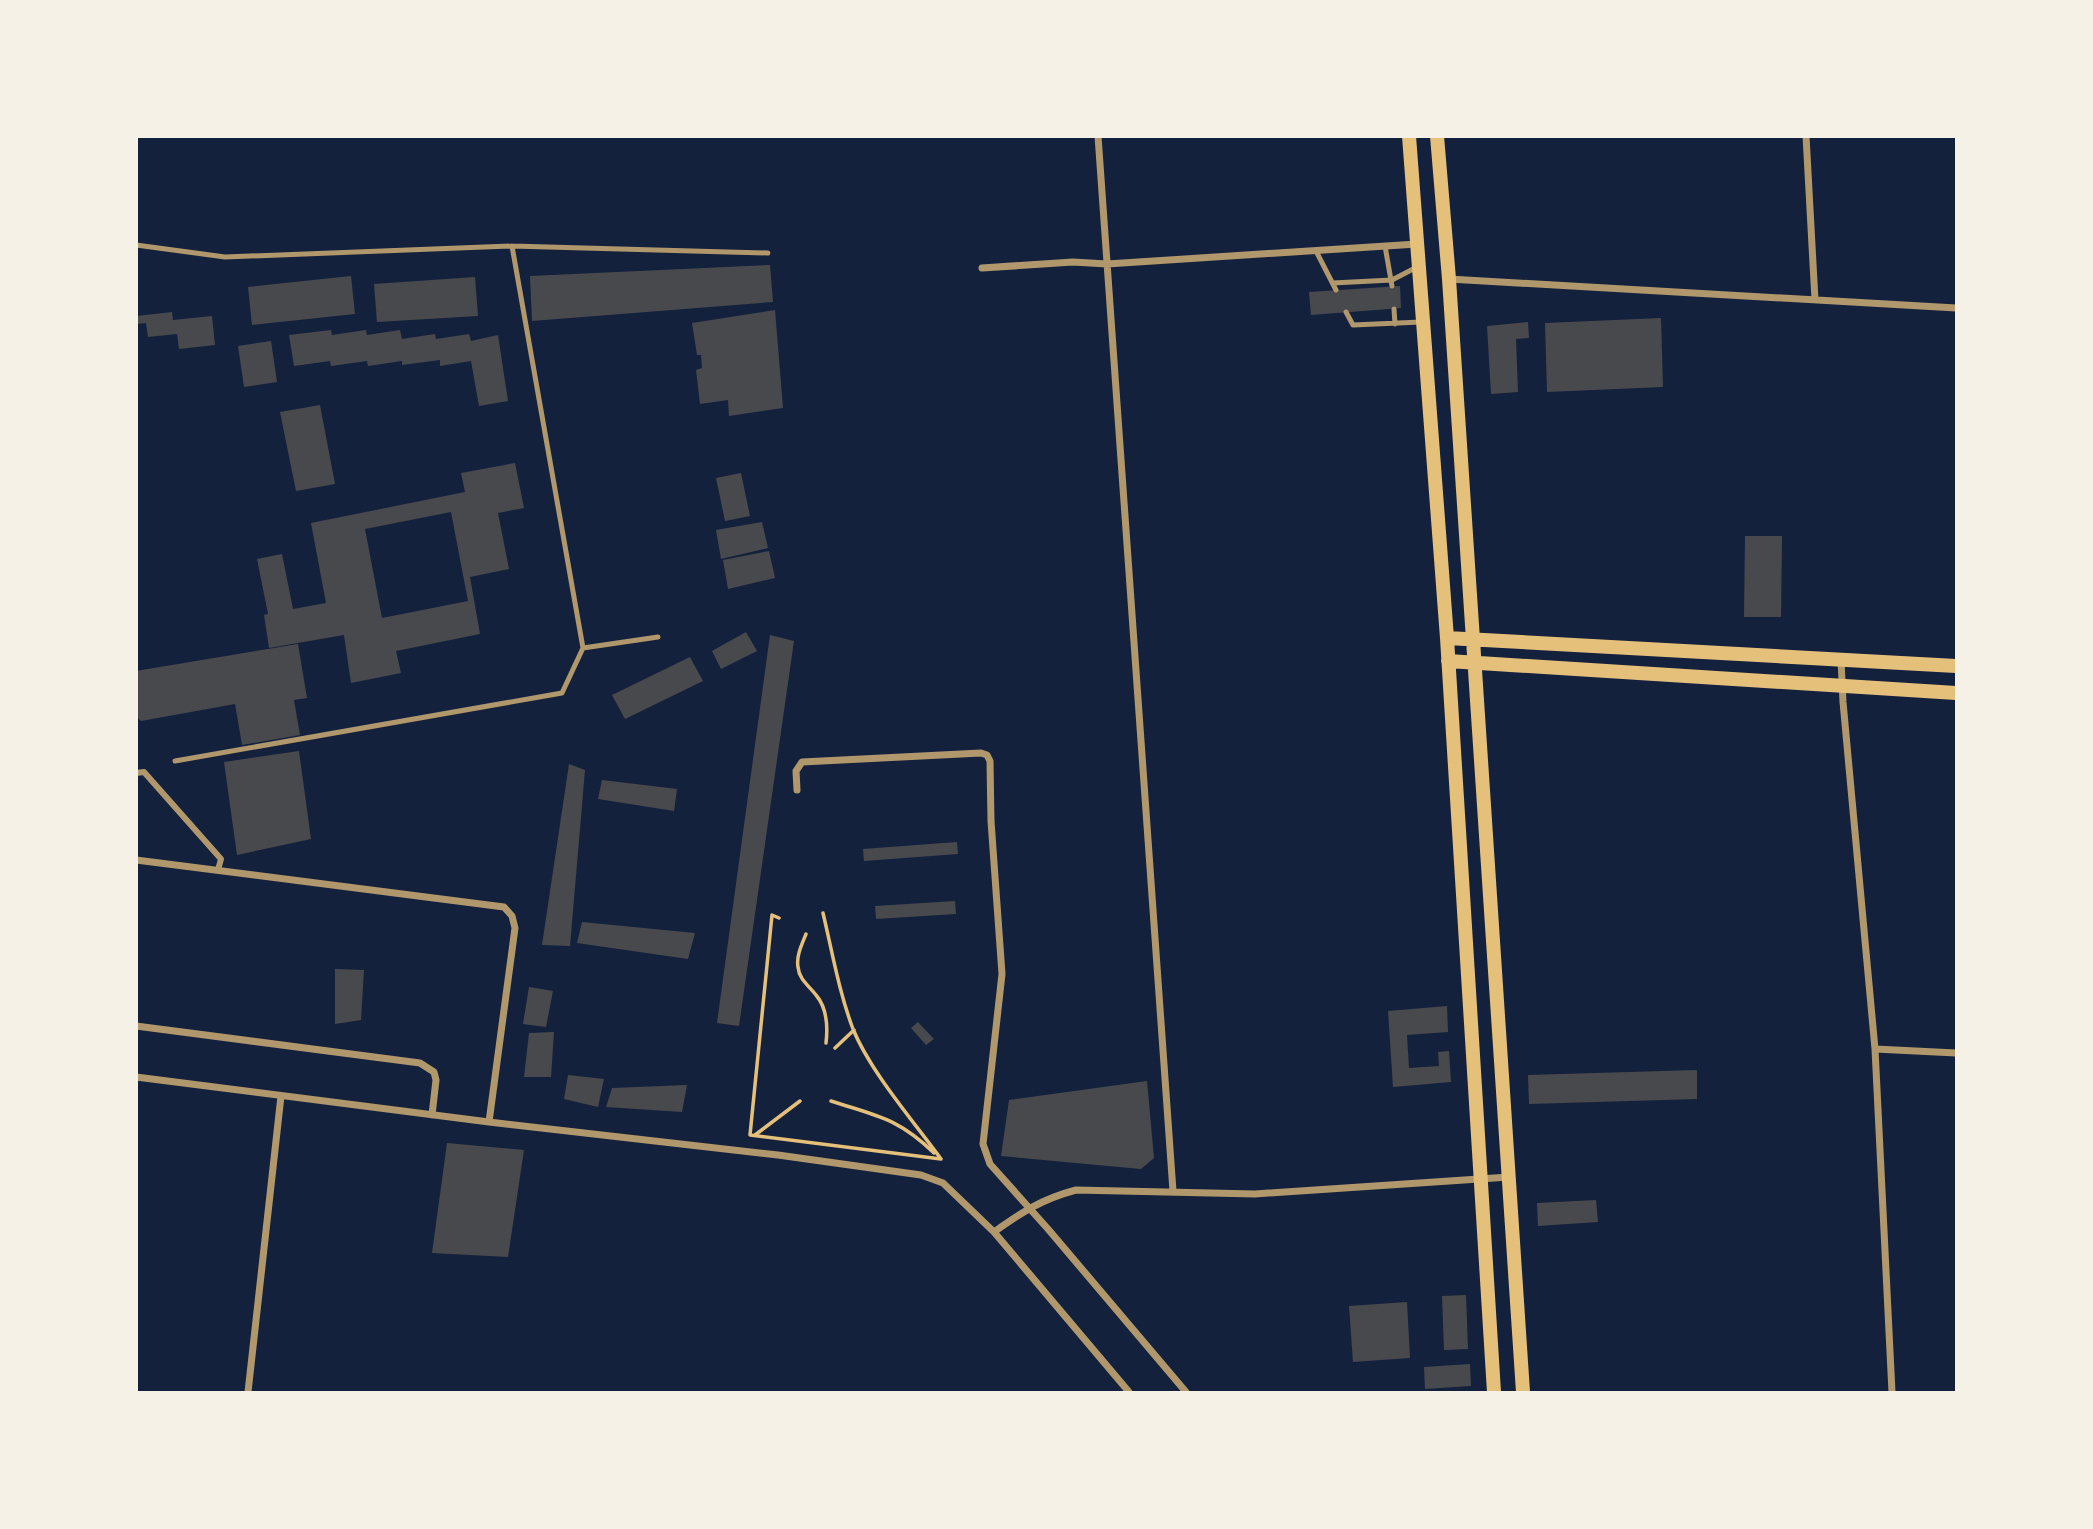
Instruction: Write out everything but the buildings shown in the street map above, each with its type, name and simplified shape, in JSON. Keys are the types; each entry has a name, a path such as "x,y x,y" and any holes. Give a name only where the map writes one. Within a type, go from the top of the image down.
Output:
{"main road":[{"path":"1409,136 1447,638 1494,1392"},
{"path":"1437,136 1449,279 1523,1392"},
{"path":"1447,638 1956,666"},
{"path":"1448,661 1956,693"}],"street":[{"path":"1098,136 1173,1191"},
{"path":"1806,136 1815,300"},
{"path":"982,268 1073,262 1107,264 1418,244"},
{"path":"1449,279 1956,308"},
{"path":"1841,659 1875,1049 1892,1392"},
{"path":"797,790 796,771 802,762 987,754 990,761 991,821 1002,974 983,1144 990,1164 1186,1392"},
{"path":"136,773 144,772 221,859 218,870"},
{"path":"136,860 503,907 512,916 515,928 489,1122"},
{"path":"136,1026 420,1063 434,1072 436,1080 432,1115"},
{"path":"1875,1049 1956,1053"},
{"path":"136,1077 281,1097 778,1155 921,1175 943,1183 994,1232 1129,1392"},
{"path":"247,1392 281,1097"},
{"path":"994,1232 1028,1208 1054,1196 1076,1190 1255,1194 1508,1177"}],"lane":[{"path":"136,245 225,257 512,246 768,253"},
{"path":"175,761 562,693 583,648 512,246"},
{"path":"1385,246 1392,283"},
{"path":"1316,251 1336,290"},
{"path":"1333,283 1392,283 1420,265"},
{"path":"1394,309 1395,324"},
{"path":"1346,312 1353,325 1424,322"},
{"path":"583,648 658,638"}],"path":[{"path":"822,913 854,1030 870,1060 941,1159"},
{"path":"779,918 772,915 750,1135 941,1159"},
{"path":"806,934 797,958 797,969 802,980 818,998 826,1016 826,1043"},
{"path":"835,1048 854,1030"},
{"path":"755,1135 800,1101"},
{"path":"831,1101 877,1114 900,1125 941,1159"}]}
